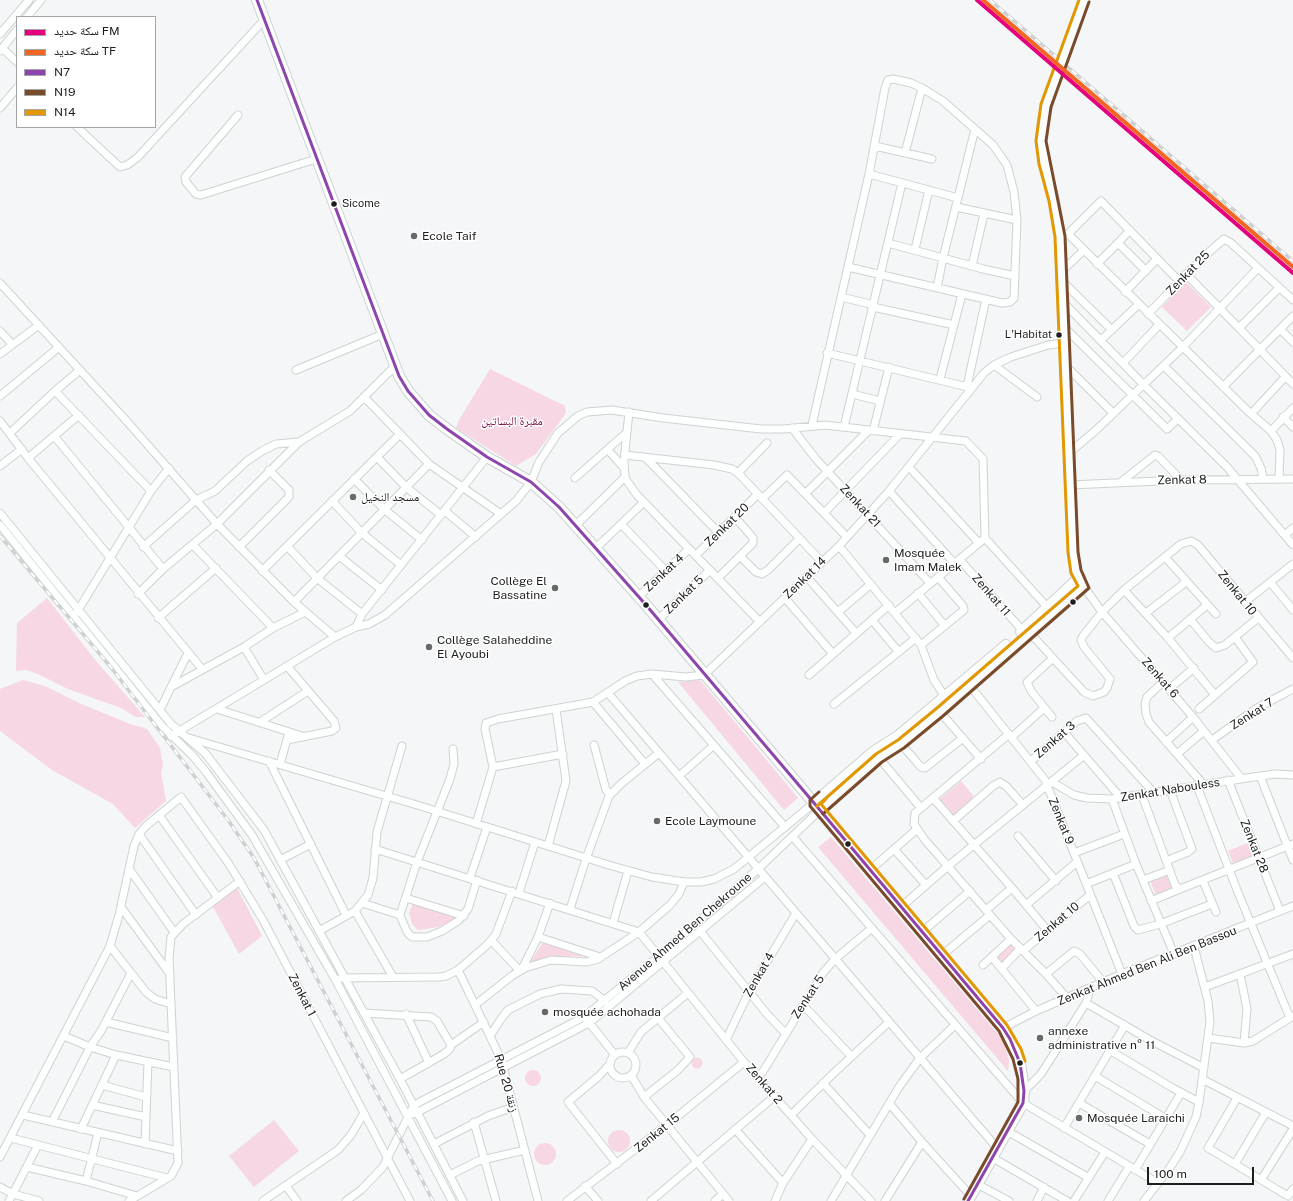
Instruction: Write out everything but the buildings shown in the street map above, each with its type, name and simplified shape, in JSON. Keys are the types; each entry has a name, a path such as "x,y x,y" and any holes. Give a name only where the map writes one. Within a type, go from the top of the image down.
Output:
{"main road":[{"path":"257,0 395,366 408,391 429,415 487,457 532,482 576,525 817,807 1003,1028 1018,1057 1024,1091 1023,1103 1009,1132 970,1198"},
{"path":"1082,582 1076,572 1073,557 1062,301 1064,235 1044,163 1041,141 1043,120 1054,83 1084,0"},
{"name":"Avenue Ahmed Ben Chekroune","path":"1026,632 1048,608 1082,582"},
{"name":"Avenue Ahmed Ben Chekroune","path":"817,807 873,752 898,736 947,700 1082,582"},
{"name":"Avenue Ahmed Ben Chekroune","path":"817,807 879,758 901,744 940,712 947,700"}],"street":[{"path":"0,34 29,0"},
{"path":"28,16 40,0"},
{"path":"78,128 120,167 127,165 137,158 265,19"},
{"path":"16,31 1,50 16,61"},
{"path":"812,425 827,353 869,174 885,88 888,80 897,79 922,88 943,102 993,145 1007,165 1014,192 1017,220 1014,294 1010,302 986,299 880,276 848,267"},
{"path":"905,154 922,88"},
{"path":"0,108 16,89"},
{"path":"238,115 185,177 186,182 196,194 202,195 316,158"},
{"path":"938,288 943,258 975,129"},
{"path":"875,146 932,159"},
{"path":"869,174 958,198"},
{"path":"844,427 902,183"},
{"path":"915,249 929,190"},
{"path":"1180,282 1101,201 1064,235 1084,250 1182,348 1251,414 1271,431 1277,440 1280,450 1279,478"},
{"path":"956,207 1017,220"},
{"path":"972,266 984,214"},
{"path":"1097,264 1130,230"},
{"name":"Zenkat 25","path":"1148,314 1186,274 1222,240 1226,240 1231,243 1258,268"},
{"path":"888,243 1015,276"},
{"path":"1118,243 1146,271"},
{"path":"1084,250 1062,277 1112,330"},
{"path":"1125,292 1157,259"},
{"path":"1069,453 1164,366 1258,268 1293,300"},
{"path":"1186,274 1293,384"},
{"path":"0,283 169,468 238,547 294,602 335,637"},
{"path":"1239,328 1279,288"},
{"path":"940,379 962,294"},
{"path":"841,297 954,325"},
{"path":"827,353 969,387 986,299"},
{"path":"1062,301 1238,479 1293,545"},
{"path":"1101,340 1138,305"},
{"path":"1223,387 1293,316"},
{"path":"0,354 39,325"},
{"path":"1123,363 1159,325"},
{"path":"1063,326 1167,429 1178,418"},
{"path":"1280,328 1293,342"},
{"path":"0,331 12,344"},
{"path":"296,370 383,334"},
{"name":"Zenkat 14","path":"704,675 839,546 889,491 934,437 969,387 994,365 1010,357 1048,345 1064,342"},
{"path":"0,396 59,348"},
{"path":"994,365 1037,397"},
{"path":"1065,365 1113,413"},
{"path":"138,594 163,570 217,524 269,470 299,442 342,417 365,398 395,366"},
{"path":"1164,366 1254,456 1261,468 1263,478"},
{"path":"847,537 806,493 827,470 871,430 889,367"},
{"path":"10,433 55,390 80,370"},
{"path":"1251,414 1285,377"},
{"path":"55,390 151,491"},
{"path":"852,394 880,401"},
{"path":"365,398 429,464 501,514"},
{"path":"1271,431 1293,408"},
{"path":"171,736 335,637 356,627 369,624 384,615 516,502 532,482 539,462 558,433 578,416 587,412 612,410 768,429 812,425 844,427 966,441 983,459 985,538 1048,608"},
{"path":"629,412 624,468 625,477 631,487 760,622"},
{"path":"28,458 55,437 79,415"},
{"path":"1283,418 1293,427"},
{"path":"0,421 138,594 202,669"},
{"name":"Zenkat 21","path":"792,428 827,470 930,583"},
{"path":"575,478 626,433"},
{"path":"262,571 400,434"},
{"path":"824,513 900,434"},
{"path":"55,437 163,570"},
{"path":"144,546 196,500 215,491 247,461 276,444 299,442"},
{"path":"738,473 767,443"},
{"path":"0,466 22,448"},
{"path":"608,450 624,468"},
{"path":"625,455 714,465 732,469 738,473 822,562"},
{"path":"1121,482 1156,455 1181,480"},
{"path":"377,457 406,487 476,537"},
{"path":"356,627 362,614 487,457"},
{"path":"646,458 719,533"},
{"path":"294,602 429,464"},
{"path":"909,467 979,543"},
{"path":"76,613 151,491 169,468"},
{"path":"238,547 289,497 289,490 269,470"},
{"name":"Zenkat 20","path":"696,555 736,517 787,475 806,493"},
{"path":"576,525 625,477"},
{"name":"Zenkat 8","path":"1070,485 1181,480 1263,478 1293,479"},
{"path":"354,479 384,509 422,540"},
{"name":"Zenkat 11","path":"889,491 957,562 1053,658 1084,692 1093,696 1104,692 1110,679 1088,653 1081,640 1086,631 1102,612"},
{"path":"332,501 362,532 401,565"},
{"path":"596,548 644,502"},
{"path":"0,513 171,736 188,750 252,835 335,979 452,1201"},
{"path":"718,578 753,543 753,538 736,517"},
{"path":"621,524 666,571"},
{"path":"0,525 160,710 179,731 206,753 264,830 418,1112 463,1201"},
{"path":"1285,535 1293,528"},
{"path":"895,612 985,538"},
{"path":"740,556 756,572 762,574 768,570 799,539"},
{"name":"Zenkat 10","path":"1165,557 1184,542 1194,542 1293,658"},
{"path":"193,544 273,628"},
{"path":"287,546 317,578 362,614"},
{"path":"839,546 921,645 931,673 947,700"},
{"name":"Zenkat 4","path":"638,597 689,549"},
{"path":"339,556 382,590"},
{"path":"1102,612 1124,590 1165,557 1216,614"},
{"path":"1246,602 1293,564"},
{"path":"158,618 216,568"},
{"name":"Zenkat 5","path":"658,620 710,570"},
{"path":"807,577 856,633"},
{"path":"921,645 962,612 964,608 938,577"},
{"name":"Zenkat 6","path":"1082,582 1102,612 1193,717 1241,778"},
{"path":"1146,613 1186,582"},
{"path":"1270,582 1292,607"},
{"path":"838,612 871,584"},
{"path":"1124,590 1168,638 1215,695"},
{"path":"918,593 945,626"},
{"path":"785,598 832,654"},
{"path":"809,674 889,605"},
{"path":"1168,638 1207,605"},
{"path":"171,687 244,647 273,628 305,612"},
{"path":"1190,619 1215,647 1221,647 1258,618"},
{"path":"872,620 898,651"},
{"path":"1199,709 1253,662 1235,637"},
{"path":"834,704 916,638"},
{"path":"244,647 264,680"},
{"path":"160,710 188,653"},
{"path":"1052,716 1030,691 1027,682 1053,658"},
{"path":"287,666 334,721 336,728 332,731 287,740"},
{"path":"1169,689 1194,668"},
{"path":"476,824 493,767 486,734 486,723 593,702 632,678 652,674 686,677 704,675"},
{"path":"652,674 785,827"},
{"path":"1163,682 1147,697 1145,704 1149,722 1177,754 1200,786 1251,924 1291,1017 1253,1041 1244,1043 1208,1038"},
{"name":"Zenkat 9","path":"967,683 1049,783 1077,862 1122,974"},
{"name":"Zenkat 7","path":"1212,740 1257,708 1293,688"},
{"path":"260,722 308,691"},
{"path":"608,694 920,1058 996,1154 1067,1201"},
{"path":"593,702 645,764"},
{"path":"1044,708 921,808 914,818 916,830 1011,939 1023,949 1067,998"},
{"path":"217,709 304,737"},
{"path":"548,846 565,786 563,754 556,709"},
{"path":"940,712 981,759"},
{"path":"1166,742 1193,717"},
{"name":"Zenkat 3","path":"1031,761 1064,732 1083,718 1089,720 1154,793"},
{"path":"1177,754 1204,731"},
{"path":"280,764 289,732"},
{"path":"1064,732 1121,798"},
{"name":"Avenue Ahmed Ben Chekroune","path":"187,738 388,796 586,859 628,871 684,882 701,882 720,877 749,858 785,827 817,807"},
{"path":"901,744 923,768 930,766 963,738"},
{"path":"594,745 606,790 610,794"},
{"path":"319,932 355,911 368,895 373,878 377,832 402,746"},
{"path":"679,776 713,746"},
{"path":"453,749 453,769 400,915 412,937 420,937 442,931 464,916 468,909 473,879 487,827"},
{"path":"570,909 586,859 610,794 659,753"},
{"path":"493,767 563,754"},
{"path":"901,907 948,866 1084,756"},
{"path":"879,758 921,808"},
{"path":"269,761 346,915"},
{"name":"Zenkat Nabouless","path":"1049,783 1074,795 1087,798 1112,799 1200,786 1241,778 1276,774 1293,775"},
{"path":"1260,776 1290,846 1293,860"},
{"name":"Zenkat 28","path":"1228,780 1280,911"},
{"path":"953,822 993,786 1000,782 1007,786 1023,805"},
{"path":"1166,861 1188,852 1192,848 1170,790"},
{"path":"1142,795 1175,884 1180,889"},
{"name":"Zenkat 1","path":"159,815 181,797 240,881 267,927 410,1201"},
{"path":"933,798 1047,930"},
{"path":"1112,799 1124,834 1160,924 1174,954"},
{"name":"Avenue Ahmed Ben Chekroune","path":"408,1116 589,1023 661,960 793,837 817,807"},
{"path":"0,1157 110,946 130,870 134,846 139,834 159,815 218,898"},
{"path":"870,870 916,830"},
{"path":"139,834 196,915"},
{"path":"1074,853 1124,834"},
{"path":"1018,836 1056,880"},
{"path":"793,837 1023,1103 1132,1169 1158,1183"},
{"path":"335,979 344,977 439,977 446,976 458,970 491,940 501,924 535,842"},
{"path":"280,860 311,844"},
{"path":"1151,901 1290,846"},
{"path":"375,849 570,909 639,932"},
{"path":"894,849 926,885"},
{"path":"1026,905 1077,862"},
{"path":"1086,884 1136,864"},
{"path":"130,870 174,932"},
{"path":"1143,880 1170,870"},
{"path":"613,923 628,871"},
{"path":"1113,873 1136,929 1141,930 1160,924 1212,904"},
{"name":"Avenue Ahmed Ben Chekroune","path":"414,1105 584,1017 700,931 765,877"},
{"path":"129,1201 167,1178 177,1168 178,1151 171,1004 170,942 174,932 240,881"},
{"path":"1203,881 1216,912"},
{"path":"475,1005 520,970 551,960 587,962 600,957 639,932 670,905 679,894 684,882"},
{"path":"942,956 1012,888"},
{"path":"922,932 970,892"},
{"name":"Zenkat 10","path":"1002,968 1023,949 1090,895"},
{"path":"406,898 464,916"},
{"path":"520,970 538,937 550,903"},
{"path":"362,904 400,915"},
{"name":"Zenkat Ahmed Ben Ali Ben Bassou","path":"1003,1028 1036,1011 1122,974 1194,947 1293,906"},
{"path":"121,907 170,974"},
{"path":"355,911 393,977"},
{"name":"Zenkat 4","path":"726,1040 749,992 796,913"},
{"name":"Zenkat 5","path":"759,1078 823,973 836,959 872,928"},
{"path":"700,931 749,992 786,1034"},
{"name":"Zenkat 2","path":"639,932 744,1062 812,1140 871,1201"},
{"path":"538,937 600,957"},
{"path":"983,965 1011,939"},
{"path":"491,940 520,970"},
{"path":"110,946 150,996 162,1002 171,1004"},
{"path":"1144,1201 1169,1170 1188,1136 1196,1117 1199,1102 1210,1022 1205,987 1194,947"},
{"path":"1046,974 1074,951 1080,954 1104,982"},
{"path":"1205,987 1267,962 1293,954"},
{"path":"992,957 1036,1011"},
{"name":"Rue 20 زنقة","path":"458,970 501,1059 513,1108 526,1150 538,1201"},
{"path":"52,1122 90,1047 106,1022 131,973"},
{"path":"1240,974 1247,1009 1244,1043"},
{"path":"490,1036 500,1019 508,1010 540,994 561,989 592,991 605,1001"},
{"path":"1024,1091 1041,1074 1086,1002 1090,989"},
{"path":"628,1054 642,1032 688,993"},
{"path":"1086,1002 1204,1068"},
{"path":"803,1005 851,1056"},
{"path":"364,1013 422,1015 434,1018 451,1045"},
{"path":"406,1014 429,1063"},
{"path":"584,1017 615,1055"},
{"path":"644,1097 678,1070 690,1056 658,1018"},
{"path":"106,1022 173,1038"},
{"path":"400,1079 447,1052 451,1045 484,1022"},
{"path":"791,1115 851,1056 889,1022"},
{"path":"831,1201 889,1103 920,1058 955,1025"},
{"path":"1064,1128 1111,1051 1125,1025"},
{"path":"64,1036 90,1047 116,1055 174,1067"},
{"path":"1111,1051 1181,1093 1199,1102"},
{"path":"610,1064 612,1071 617,1076 624,1078 631,1075 635,1070 636,1063 633,1057 624,1052 615,1055 610,1064 599,1076 568,1102 617,1164"},
{"path":"81,1128 116,1055"},
{"path":"145,1144 148,1062"},
{"name":"Zenkat 15","path":"567,1201 667,1125 744,1062"},
{"path":"631,1075 644,1097 729,1201"},
{"path":"1095,1076 1165,1118"},
{"path":"1202,1079 1293,1127 1261,1180"},
{"path":"823,1083 870,1135"},
{"path":"102,1085 146,1097"},
{"path":"1108,1201 1150,1144 1181,1093"},
{"path":"651,1201 774,1096"},
{"path":"1237,1098 1208,1148 1288,1196 1293,1189"},
{"path":"889,1103 970,1198"},
{"path":"1079,1103 1150,1144"},
{"path":"92,1105 146,1117"},
{"path":"346,1201 367,1185 388,1160 414,1105"},
{"path":"434,1144 474,1122 513,1108"},
{"path":"1235,1164 1266,1112"},
{"path":"263,1201 338,1150 351,1135 364,1113"},
{"path":"23,1115 178,1151"},
{"path":"474,1122 496,1201"},
{"path":"735,1129 784,1183"},
{"path":"1009,1132 1089,1178"},
{"path":"86,1181 98,1133"},
{"path":"11,1138 167,1178"},
{"path":"775,1201 784,1183 812,1140"},
{"path":"888,1200 922,1142"},
{"path":"9,1201 38,1145"},
{"path":"450,1175 485,1158 526,1150"},
{"path":"1074,1201 1105,1152"},
{"path":"27,1167 86,1181 137,1196"},
{"path":"978,1184 1009,1201"},
{"path":"286,1186 297,1201"},
{"path":"585,1186 598,1201"},
{"path":"1037,1201 1044,1187"},
{"path":"0,1188 13,1194 39,1201"},
{"path":"715,1201 723,1194"}],"green space":[{"path":"1186,282 1211,307 1187,331 1162,307"},
{"name":"مقبرة البساتين","path":"490,369 565,406 566,413 536,454 516,466 456,428 459,420"},
{"path":"47,598 96,661 145,717 136,717 121,708 68,689 38,674 26,670 16,671 17,623"},
{"path":"23,680 45,686 79,703 130,724 147,729 160,748 163,765 161,773 166,801 135,828 113,804 52,770 0,731 0,689"},
{"path":"700,680 798,798 784,810 678,682"},
{"path":"961,781 976,799 955,817 940,799"},
{"path":"831,837 1003,1040 1009,1060 1008,1071 818,847"},
{"path":"1250,842 1256,856 1234,865 1228,851"},
{"path":"1168,873 1175,889 1156,897 1150,880"},
{"path":"237,888 262,936 239,954 212,905"},
{"path":"413,903 459,917 439,927 418,930 412,924 409,913"},
{"path":"543,942 583,956 551,957 530,963"},
{"path":"1010,944 1017,952 1002,964 996,956"},
{"path":"695,1058 699,1058 701,1059 701,1067 695,1068 692,1065 692,1061"},
{"path":"530,1070 536,1070 541,1075 539,1084 536,1086 530,1086 525,1081 525,1075"},
{"path":"274,1120 299,1151 254,1187 229,1156"},
{"path":"619,1130 627,1133 630,1141 627,1149 619,1152 611,1149 608,1141 611,1133"},
{"path":"545,1143 553,1146 556,1154 553,1162 545,1165 537,1162 534,1154 537,1146"}],"railway":[{"path":"990,0 1293,261"},
{"path":"0,536 110,666 228,820 254,858 433,1201"}],"rail line":[{"name":"FM","path":"977,0 1293,273"},
{"name":"TF","path":"983,0 1293,267"}],"transit line":[{"name":"N7","path":"257,0 399,376 408,391 429,415 447,429 487,457 531,482 559,507 646,605 814,803 1003,1028 1010,1039 1020,1063 1024,1091 1023,1103 968,1201"},
{"name":"N14","path":"817,806 876,754 898,740 937,708 1078,586 1071,573 1068,552 1055,237 1049,201 1039,164 1036,141 1041,104 1079,0"},
{"name":"N19","path":"823,814 882,762 904,748 943,716 1089,588 1081,570 1078,552 1065,236 1046,141 1051,107 1089,2"},
{"name":"N19","path":"819,792 810,800 810,806 999,1031 1013,1059 1018,1079 1018,1102 964,1199"},
{"name":"N14","path":"826,799 821,804 1007,1025 1021,1049 1025,1061"}],"place":[{"name":"Sicome","path":"334,204"},
{"name":"Ecole Taif","path":"414,236"},
{"name":"L'Habitat","path":"1059,335"},
{"name":"مسجد النخيل","path":"353,497"},
{"name":"Mosquée Imam Malek","path":"886,560"},
{"name":"Collège El Bassatine","path":"555,588"},
{"name":"Collège Salaheddine El Ayoubi","path":"429,647"},
{"name":"Ecole Laymoune","path":"657,821"},
{"name":"mosquée achohada","path":"545,1012"},
{"name":"annexe administrative n° 11","path":"1040,1038"},
{"name":"Mosquée Laraichi","path":"1079,1118"}]}
